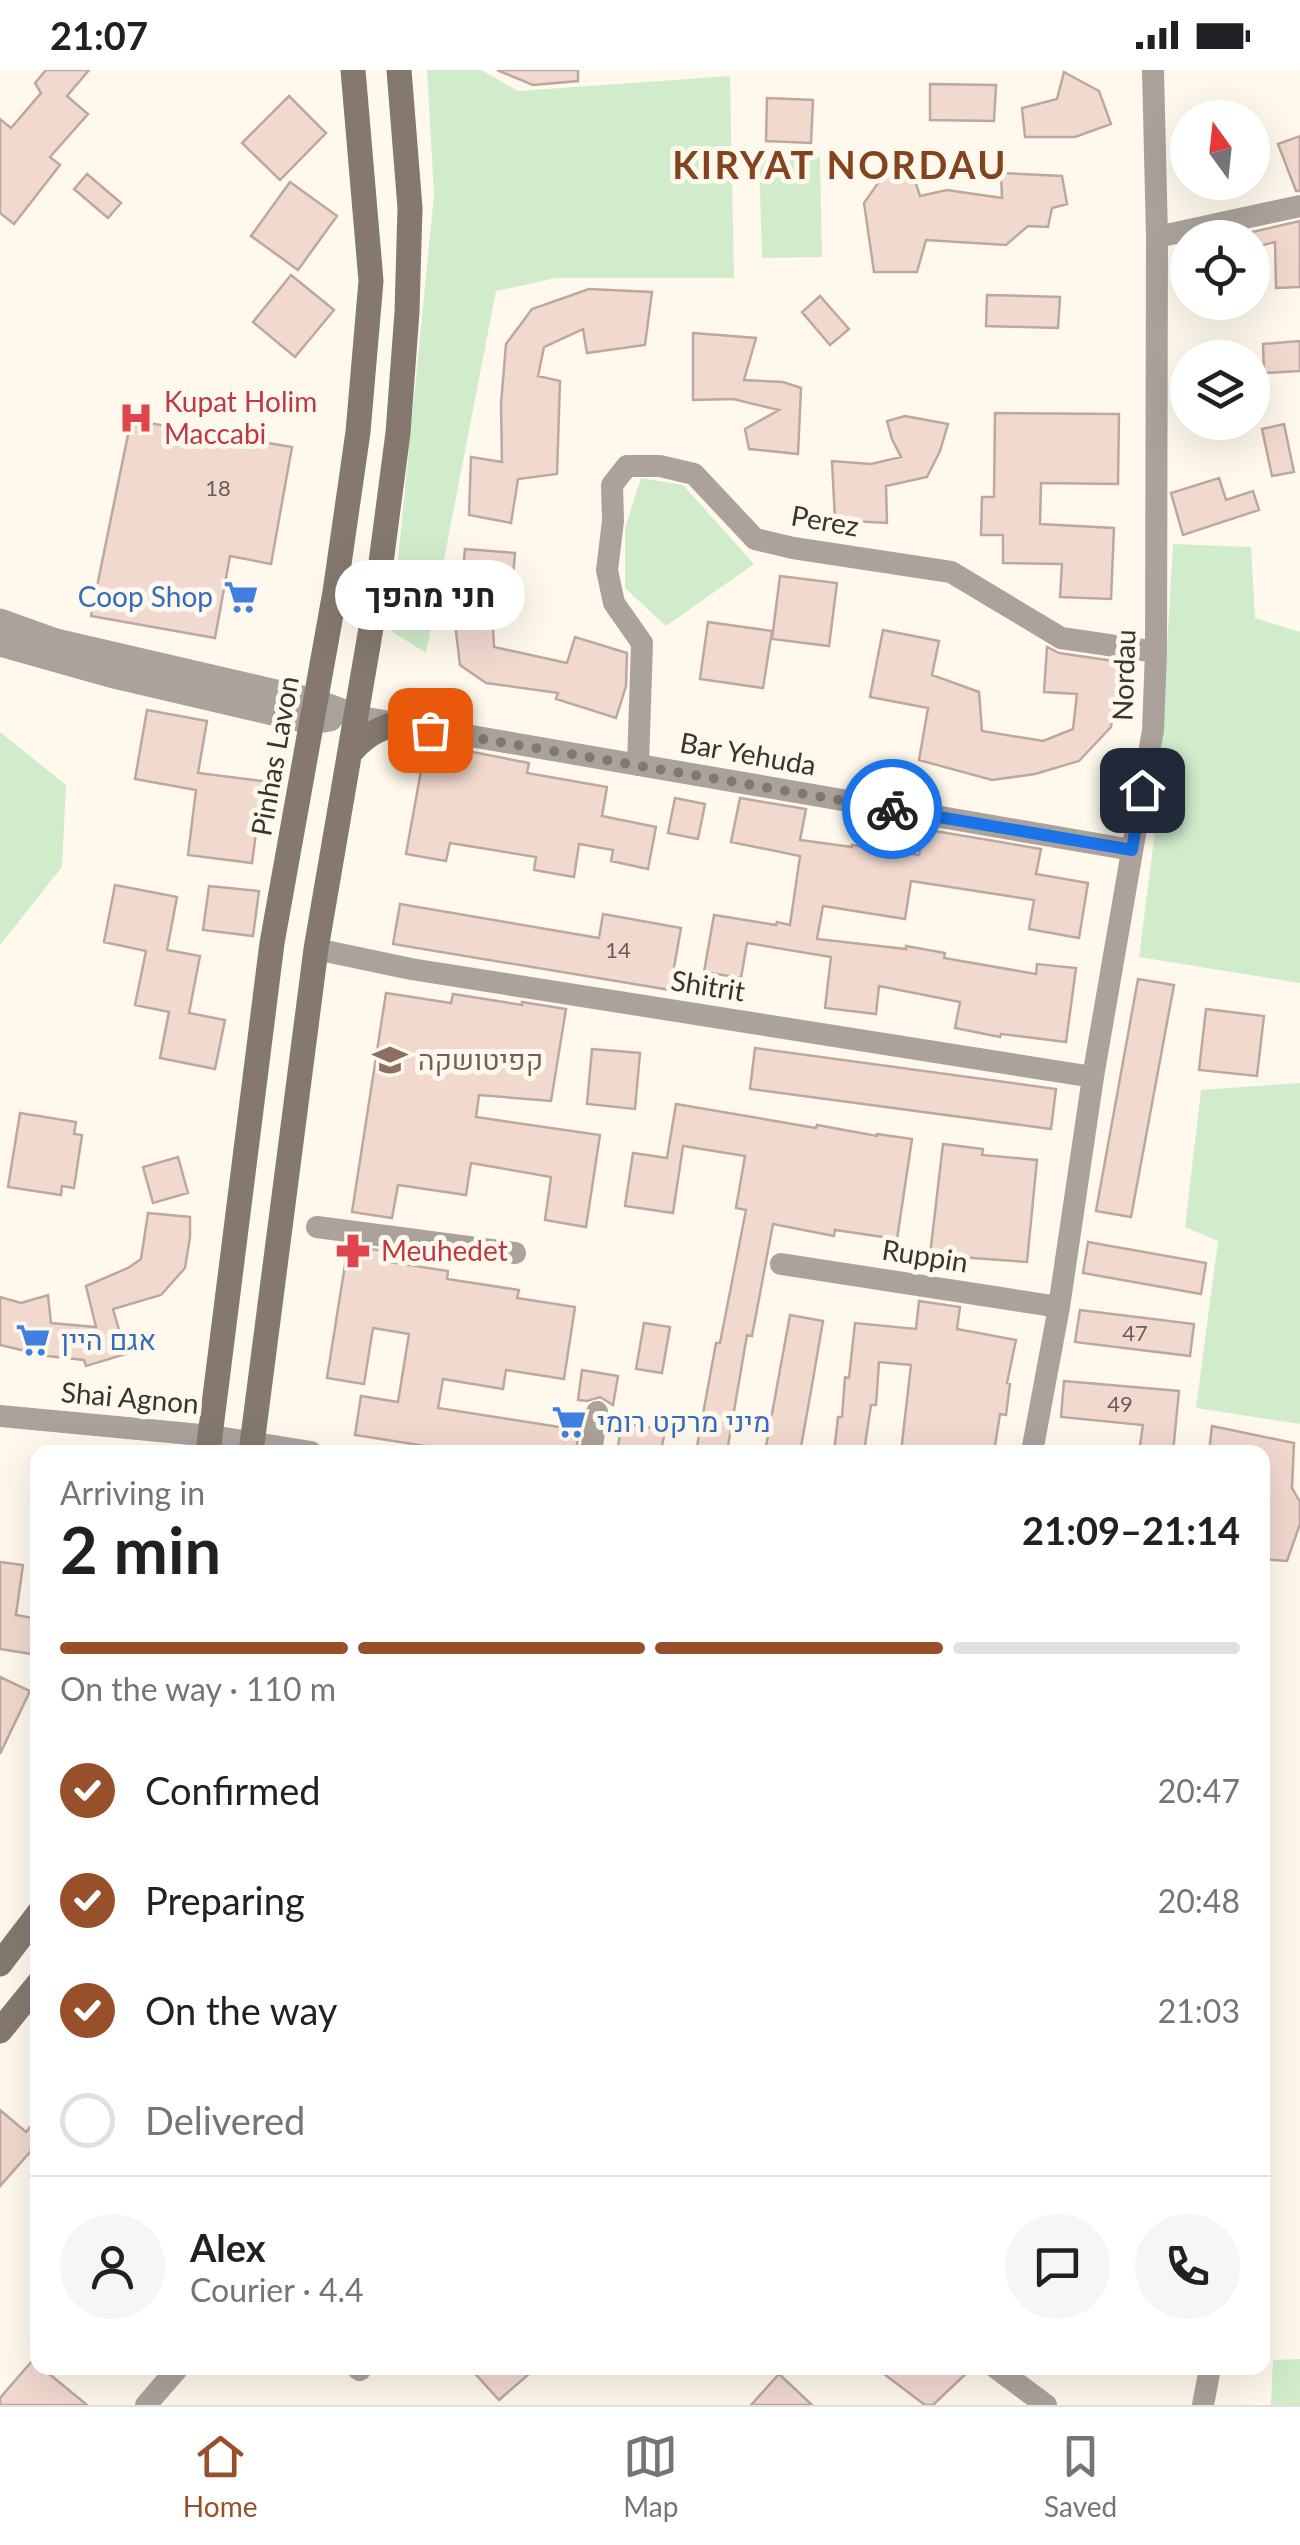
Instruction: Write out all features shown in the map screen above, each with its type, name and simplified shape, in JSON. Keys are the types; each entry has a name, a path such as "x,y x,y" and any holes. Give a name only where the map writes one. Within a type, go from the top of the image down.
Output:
{"main road":[{"name":"Pinhas Lavon","path":"210,1444 272,943 358,432 371,281 352,70"},
{"path":"252,1445 316,949 377,592 396,450 408,312 410,208 399,70"},
{"path":"350,753 364,737 395,724"},
{"path":"0,1964 30,1925"},
{"path":"0,2031 30,1994"}],"street":[{"name":"Nordau","path":"1033,1445 1153,730 1157,237 1153,70"},
{"path":"1157,237 1300,206"},
{"name":"Perez","path":"638,765 642,643 614,603 606,570 613,521 612,484 627,466 660,466 694,474 755,539 952,572 1062,638 1156,652"},
{"path":"0,621 313,711"},
{"path":"0,644 110,675 355,716"},
{"name":"Bar Yehuda","path":"355,716 1132,850"},
{"name":"Shitrit","path":"316,949 411,969 1093,1077"},
{"path":"317,1227 515,1253"},
{"name":"Ruppin","path":"781,1264 1059,1307"},
{"path":"592,1445 597,1412"},
{"name":"Shai Agnon","path":"0,1416 210,1444"},
{"path":"146,2405 172,2375"},
{"path":"1005,2375 1046,2405"},
{"path":"1203,2405 1209,2375"}],"green space":[{"path":"427,70 481,70 518,91 730,76 734,278 556,278 496,291 426,653 391,631 434,195"},
{"path":"820,157 822,257 762,258 759,159"},
{"path":"641,478 683,485 754,564 666,626 625,588 625,528"},
{"path":"1173,544 1251,547 1255,618 1300,632 1300,983 1139,957 1157,816"},
{"path":"0,732 66,785 62,867 0,945"},
{"path":"1300,1083 1300,1424 1196,1408 1218,1241 1185,1227 1201,1090"},
{"path":"1300,2359 1300,2405 1271,2405 1273,2360"}],"building":[{"path":"46,70 89,70 67,96 88,114 50,157 60,165 14,224 0,213 0,119 11,128 41,93 35,83"},
{"path":"497,70 578,70 578,81 533,85"},
{"path":"1064,72 1099,91 1111,124 1075,137 1025,137 1022,108 1057,99"},
{"path":"930,84 996,85 994,121 930,120"},
{"path":"289,96 326,133 280,180 242,143"},
{"path":"767,98 813,100 811,143 766,141"},
{"path":"1300,136 1300,191 1296,191 1278,144"},
{"path":"890,166 911,168 920,196 947,190 1002,198 1001,173 1062,176 1067,204 1052,208 1048,227 1028,226 1006,245 926,240 917,272 874,272 864,203"},
{"path":"87,174 121,203 108,218 74,189"},
{"path":"290,182 337,216 298,270 251,236"},
{"path":"1300,221 1300,287 1276,288 1275,242 1270,243 1270,228"},
{"path":"291,275 334,310 295,357 253,322"},
{"path":"589,289 652,292 645,345 587,353 583,329 544,347 538,376 560,381 557,474 518,479 511,523 469,515 471,457 502,462 506,344 532,309"},
{"path":"987,295 1060,297 1058,328 986,326"},
{"path":"820,296 849,329 830,345 802,312"},
{"path":"693,333 756,338 744,380 783,382 801,388 798,454 749,449 745,429 779,410 733,399 693,400"},
{"path":"1300,341 1300,371 1270,373 1270,343"},
{"path":"995,413 1119,414 1118,484 1041,483 1040,524 1114,528 1111,599 1060,597 1062,564 1003,563 1003,535 981,535 982,497 994,497"},
{"path":"905,416 948,424 927,477 886,486 887,523 835,520 832,461 871,464 901,457 887,421"},
{"path":"131,420 292,447 271,564 230,556 215,638 91,616"},
{"path":"1284,424 1294,472 1272,476 1264,440 1270,440 1270,427"},
{"path":"1219,478 1226,500 1253,491 1259,510 1183,535 1171,493"},
{"path":"465,549 515,553 510,611 492,609 494,647 567,663 575,637 627,653 626,686 616,718 556,699 558,693 486,683 460,665 454,615 459,615"},
{"path":"780,576 837,583 829,646 772,639"},
{"path":"708,622 772,631 763,688 700,679"},
{"path":"883,630 939,641 932,675 979,692 982,731 1043,741 1073,729 1077,694 1044,692 1047,647 1059,653 1121,662 1111,727 1079,761 1035,774 992,780 919,760 928,708 870,697"},
{"path":"147,710 207,721 198,773 263,781 252,863 188,855 196,790 135,779"},
{"path":"426,743 529,763 527,773 607,787 602,816 656,827 648,869 611,861 613,850 579,844 574,877 534,870 536,857 450,843 446,861 406,854"},
{"path":"675,798 705,804 698,839 668,833"},
{"path":"740,798 806,809 800,840 919,855 923,829 1041,849 1036,874 1088,883 1079,938 1029,929 1034,900 911,881 905,919 823,906 817,939 906,946 945,953 944,958 1036,974 1037,964 1076,968 1066,1042 1001,1034 1000,1037 955,1028 960,1002 879,986 876,1014 825,1008 831,957 747,943 741,978 704,972 714,915 790,925 800,856 731,842"},
{"path":"115,885 177,897 167,950 200,956 189,1013 225,1020 215,1069 160,1058 169,1012 135,1005 146,951 104,942"},
{"path":"209,886 259,891 253,936 203,930"},
{"path":"400,904 599,938 603,914 681,928 670,990 393,944"},
{"path":"1138,979 1174,985 1131,1217 1096,1211"},
{"path":"386,993 451,1003 453,994 566,1009 551,1101 479,1095 476,1117 600,1135 586,1227 545,1220 551,1177 471,1163 466,1195 398,1185 392,1218 352,1212"},
{"path":"1206,1009 1264,1016 1257,1076 1199,1070"},
{"path":"755,1048 1056,1089 1051,1129 750,1089"},
{"path":"592,1049 640,1053 635,1109 587,1104"},
{"path":"676,1104 816,1128 817,1125 912,1139 897,1239 835,1230 834,1236 773,1224 752,1336 747,1335 728,1445 697,1445 746,1210 736,1208 745,1156 683,1146 673,1213 625,1206 633,1153 667,1158"},
{"path":"20,1113 76,1122 74,1134 82,1135 74,1188 62,1186 61,1195 8,1187"},
{"path":"943,1144 983,1149 982,1155 1037,1160 1027,1262 930,1255"},
{"path":"178,1157 188,1193 153,1203 143,1167"},
{"path":"148,1213 190,1217 190,1237 185,1268 161,1295 113,1309 126,1354 86,1366 84,1360 0,1345 0,1297 21,1303 48,1295 51,1323 96,1327 86,1286 141,1259"},
{"path":"1088,1242 1206,1263 1201,1294 1083,1273"},
{"path":"348,1246 385,1251 383,1261 448,1271 447,1279 519,1290 517,1298 575,1307 564,1379 506,1370 503,1389 443,1379 438,1408 579,1430 577,1445 419,1445 355,1435 361,1396 398,1402 409,1334 373,1328 364,1384 327,1378"},
{"path":"919,1301 960,1307 957,1329 1016,1340 1007,1383 1010,1384 1006,1415 1000,1414 995,1445 902,1445 911,1365 879,1362 876,1405 871,1405 865,1445 835,1445 845,1377 849,1378 855,1323 916,1329"},
{"path":"1080,1310 1194,1324 1190,1356 1075,1342"},
{"path":"790,1315 823,1321 801,1445 766,1445"},
{"path":"644,1323 670,1327 662,1373 636,1369"},
{"path":"582,1370 618,1376 613,1405 600,1397 578,1400"},
{"path":"1064,1381 1179,1391 1174,1445 1140,1445 1143,1425 1061,1417"},
{"path":"622,1423 665,1430 662,1445 618,1445"},
{"path":"1212,1426 1294,1443 1292,1488 1300,1502 1300,1524 1287,1561 1270,1560 1270,1445 1210,1445"},
{"path":"0,1562 23,1565 16,1615 30,1618 30,1654 0,1649"},
{"path":"0,1677 30,1691 0,1754"},
{"path":"0,2110 26,2132 30,2127 30,2152 0,2186"},
{"path":"30,2363 30,2375 51,2375 87,2405 0,2405 0,2398"},
{"path":"476,2375 528,2375 499,2400"},
{"path":"780,2375 812,2405 751,2405"},
{"path":"885,2375 965,2375 933,2405 925,2405"}],"way so far":[{"path":"430,730 892,809"}],"place":[{"name":"Kupat Holim Maccabi","path":"136,418"},
{"name":"Coop Shop","path":"241,597"},
{"name":"חני מהפך","path":"430,730"},
{"name":"קפיטושקה","path":"390,1060"},
{"name":"Meuhedet","path":"353,1251"},
{"name":"אגם היין","path":"33,1340"},
{"name":"מיני מרקט רומי","path":"569,1422"}],"district":[{"name":"KIRYAT NORDAU","path":"840,166"}],"route":[{"path":"892,809 1132,850 1142,790"}]}
